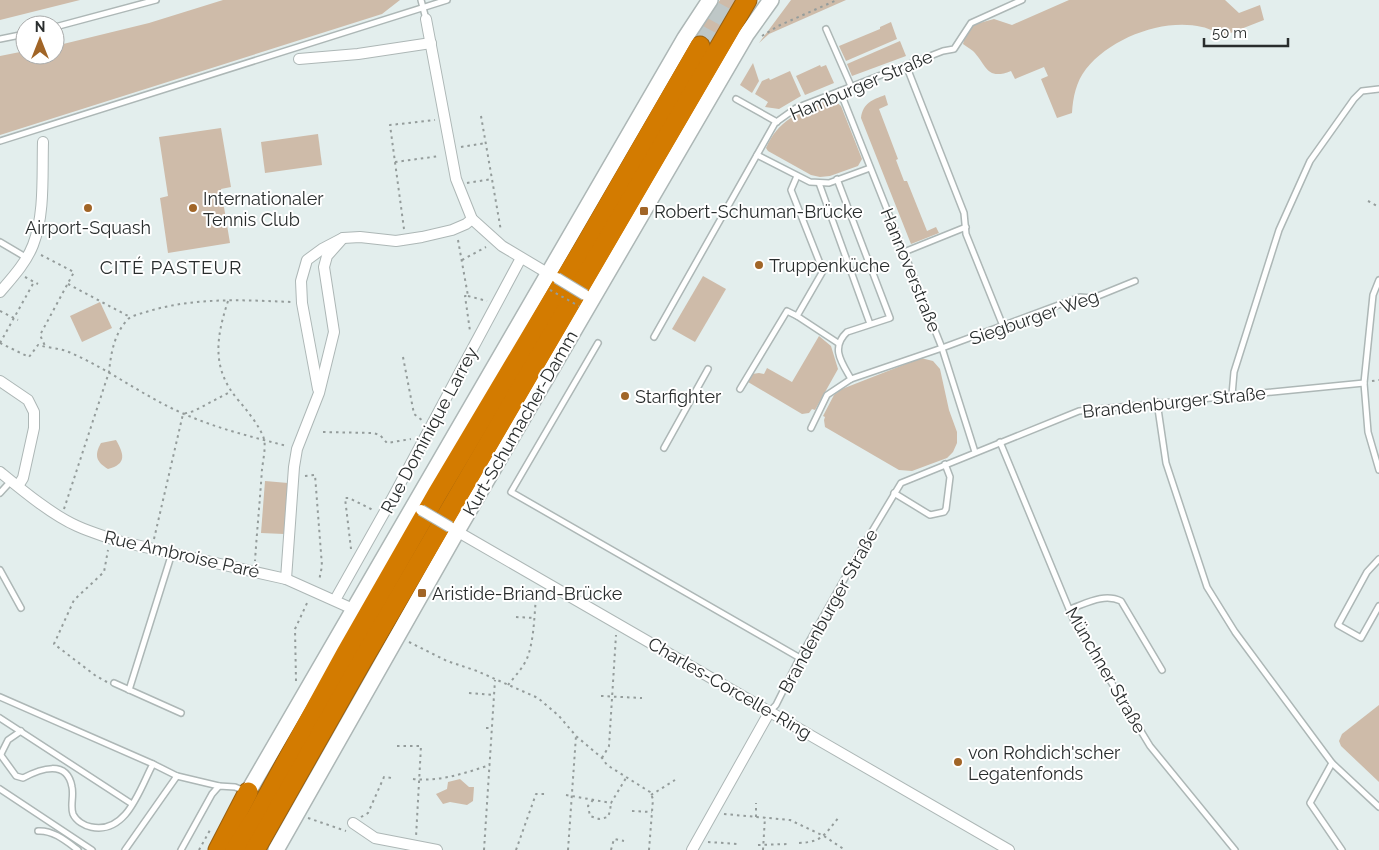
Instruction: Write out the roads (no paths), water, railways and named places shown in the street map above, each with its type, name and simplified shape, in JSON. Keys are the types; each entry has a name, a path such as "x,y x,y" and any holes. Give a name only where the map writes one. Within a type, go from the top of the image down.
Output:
{"highway":[{"path":"255,850 362,661 747,0"},
{"path":"235,850 256,819 346,653 436,494 584,247 700,46"},
{"path":"218,850 248,792"}],"main road":[{"path":"248,792 353,609 417,508 552,276 685,38 710,0"},
{"name":"Kurt-Schumacher-Damm","path":"276,850 454,529 589,297 746,35 771,0"}],"street":[{"path":"426,19 456,180 472,219 502,246 589,297"},
{"path":"299,59 358,54 431,43"},
{"path":"1,290 27,258 33,244 40,214 43,142"},
{"path":"319,393 302,302 300,280 307,260 322,249 343,238 360,237 396,241 405,240 452,230 472,219"},
{"path":"286,579 297,449 319,393 334,332 324,267 327,256 343,238"},
{"name":"Rue Dominique Larrey","path":"335,600 521,258"},
{"path":"0,381 28,400 34,412 34,428 23,478 14,483"},
{"name":"Rue Ambroise Paré","path":"0,472 75,526 118,541 286,579 353,609"},
{"path":"417,508 454,529"},
{"name":"Charles-Corcelle-Ring","path":"454,529 1009,850"},
{"path":"692,850 770,711"},
{"path":"352,828 375,838 437,850"}],"lane":[{"path":"65,24 156,0"},
{"path":"421,0 426,19"},
{"path":"0,140 447,0"},
{"name":"Hamburger Straße","path":"654,337 777,122 796,108 943,50 954,49 971,23 1022,0"},
{"path":"826,29 851,86"},
{"path":"0,39 15,36"},
{"path":"906,65 964,213 966,234 1003,326"},
{"path":"1232,395 1234,372 1279,230 1310,161 1358,95 1362,91 1379,88"},
{"name":"Hannoverstraße","path":"840,90 942,348 974,452"},
{"path":"736,98 777,122"},
{"path":"757,155 810,182 829,183 870,168"},
{"path":"797,176 791,190 823,271 797,316"},
{"path":"836,179 890,318 847,332 838,343 838,350 851,379"},
{"path":"819,183 870,324"},
{"path":"904,252 966,227"},
{"path":"0,242 27,258"},
{"path":"1379,280 1373,296 1364,383 1368,432 1379,470"},
{"name":"Siegburger Weg","path":"811,428 827,395 851,379 1080,297 1093,298 1135,281"},
{"path":"740,389 788,311 838,343"},
{"path":"598,342 511,492 800,658"},
{"path":"664,448 708,370"},
{"name":"Brandenburger Straße","path":"770,711 776,705 858,553 900,483 1079,411 1364,383"},
{"path":"1156,402 1166,463 1206,588 1235,632 1332,763 1379,807"},
{"name":"Münchner Straße","path":"1000,442 1074,621 1150,746 1235,850"},
{"path":"894,493 930,515 944,512 950,477 945,464"},
{"path":"0,493 14,483"},
{"path":"129,690 172,552"},
{"path":"1379,559 1367,572 1338,625 1361,638 1379,606"},
{"path":"0,570 21,608"},
{"path":"1070,609 1098,598 1113,597 1122,601 1162,670"},
{"path":"114,683 181,713"},
{"path":"0,697 177,776 219,786 235,787 248,792"},
{"path":"0,718 132,804"},
{"path":"21,731 8,740 1,754 16,776 23,778 41,770 52,768 62,771 70,779 73,814 78,821 86,826 94,828 110,827 126,816 152,764"},
{"path":"1332,763 1310,803 1342,850"},
{"path":"125,850 177,776"},
{"path":"181,850 212,794 219,786"},
{"path":"0,789 92,850"},
{"path":"38,832 45,831 57,836 78,850"}],"tunnel":[{"path":"700,46 725,0"}],"place":[{"name":"Airport-Squash","path":"88,208"},
{"name":"Internationaler Tennis Club","path":"193,208"},
{"name":"Robert-Schuman-Brücke","path":"644,211"},
{"name":"Truppenküche","path":"759,265"},
{"name":"Starfighter","path":"625,396"},
{"name":"Aristide-Briand-Brücke","path":"422,593"},
{"name":"von Rohdich'scher Legatenfonds","path":"958,762"}],"district":[{"name":"CITÉ PASTEUR","path":"171,267"}]}
